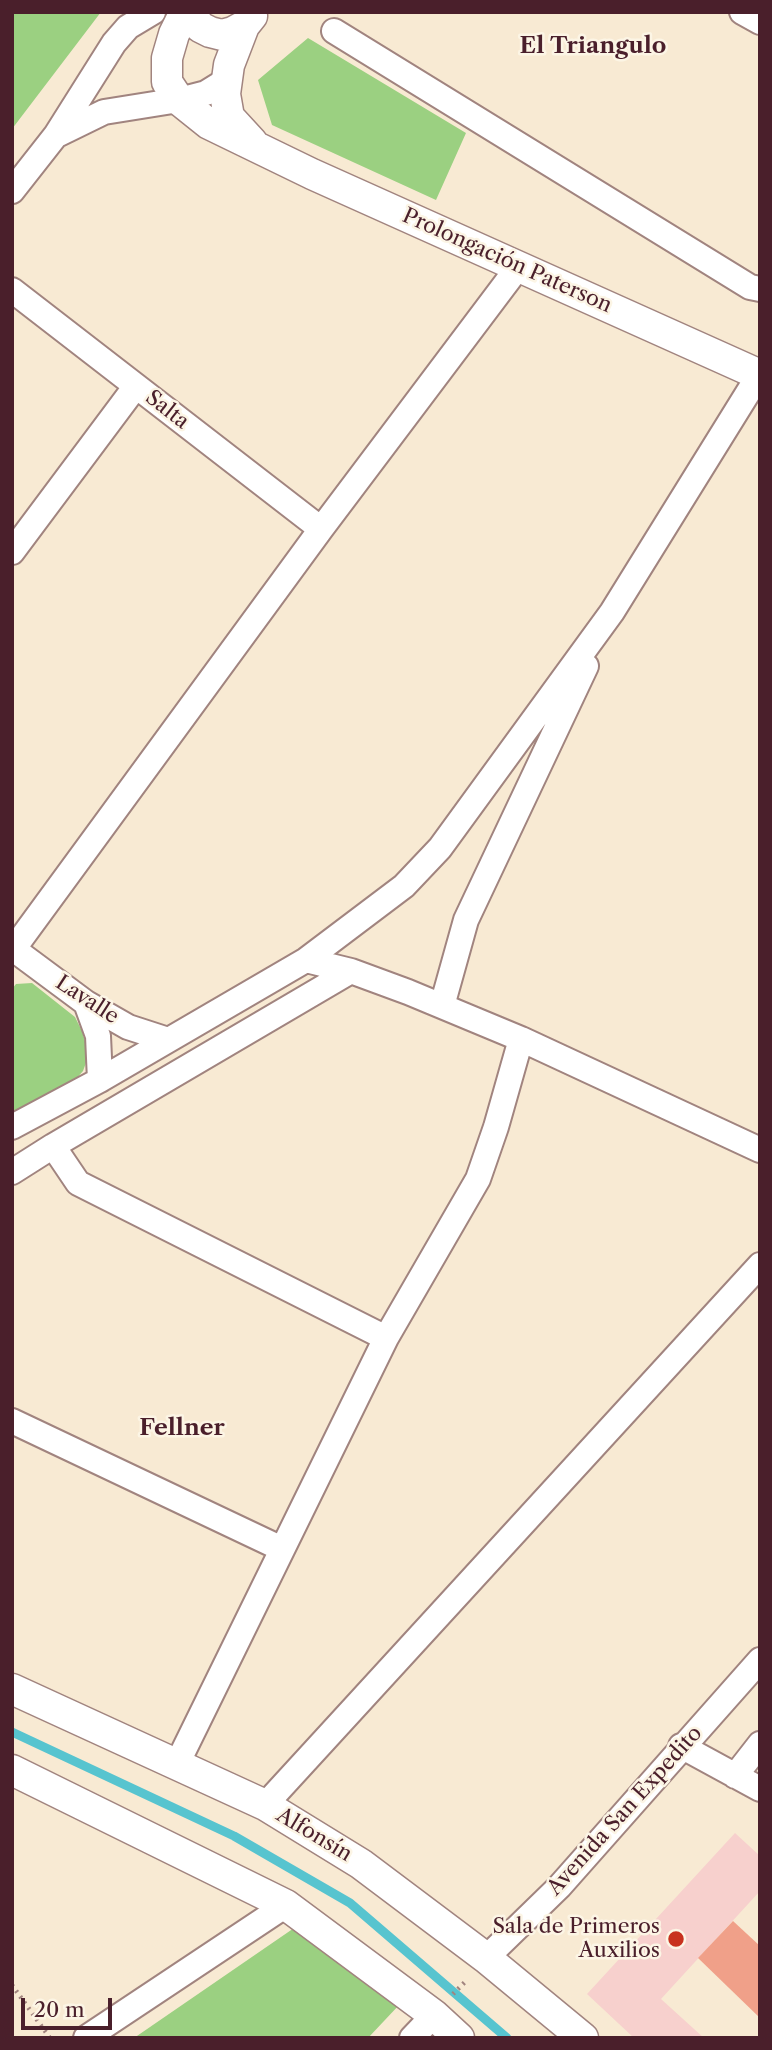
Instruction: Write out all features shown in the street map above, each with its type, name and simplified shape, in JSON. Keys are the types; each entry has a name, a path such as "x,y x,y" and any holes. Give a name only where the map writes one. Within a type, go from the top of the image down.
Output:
{"street":[{"path":"12,191 56,135 114,43 128,27 153,12"},
{"name":"Prolongación Paterson","path":"249,19 233,33 222,35 210,33 200,27 188,12 174,34 167,58 167,82 179,100 209,124 312,174 760,375"},
{"path":"743,12 760,22"},
{"name":"Prolongación Paterson","path":"249,19 229,65 225,94 229,117 254,145"},
{"path":"334,31 750,287 760,289"},
{"path":"56,135 104,112 206,93 228,79"},
{"path":"13,949 321,529 519,266"},
{"name":"Salta","path":"12,290 321,529"},
{"path":"12,1127 100,1080 306,960 404,886 440,848 612,612 760,375"},
{"path":"12,552 136,386"},
{"path":"442,1006 466,920 612,612"},
{"name":"Lavalle","path":"13,949 86,1003 128,1027 168,1040"},
{"path":"306,960 351,971 522,1039 760,1150"},
{"path":"12,1172 351,971"},
{"path":"86,1003 98,1036 100,1080"},
{"path":"177,1764 280,1548 386,1338 478,1179 522,1039"},
{"path":"52,1146 78,1183 386,1338"},
{"path":"265,1805 760,1265"},
{"path":"12,1421 280,1548"},
{"name":"Avenida San Expedito","path":"486,1958 559,1887 681,1746 760,1660"},
{"name":"Alfonsín","path":"12,1689 265,1805 361,1864 486,1958 583,2038"},
{"path":"735,1776 760,1744"},
{"path":"681,1746 760,1789"},
{"path":"13,1772 286,1905 434,2015 459,2038"},
{"path":"86,2038 286,1905"},
{"path":"412,2038 434,2015"}],"path":[{"path":"12,1985 50,2038"}],"shaded area":[{"name":"Sala de Primeros Auxilios","path":"735,1833 760,1856 760,1891 661,1999 704,2038 634,2038 587,1994"}],"green space":[{"path":"101,12 12,129 12,14"},
{"path":"308,38 466,133 436,200 272,125 258,80"},
{"path":"32,983 75,1017 88,1051 87,1060 76,1079 12,1112 12,989 16,984"},
{"path":"297,1926 400,2004 368,2038 134,2038"}],"building":[{"path":"733,1921 760,1946 760,2018 698,1958"}],"waterway":[{"path":"12,1732 234,1836 350,1903 507,2038"}],"place":[{"name":"Sala de Primeros Auxilios","path":"676,1939"}],"district":[{"name":"El Triangulo","path":"593,46"},
{"name":"Fellner","path":"182,1428"}]}
